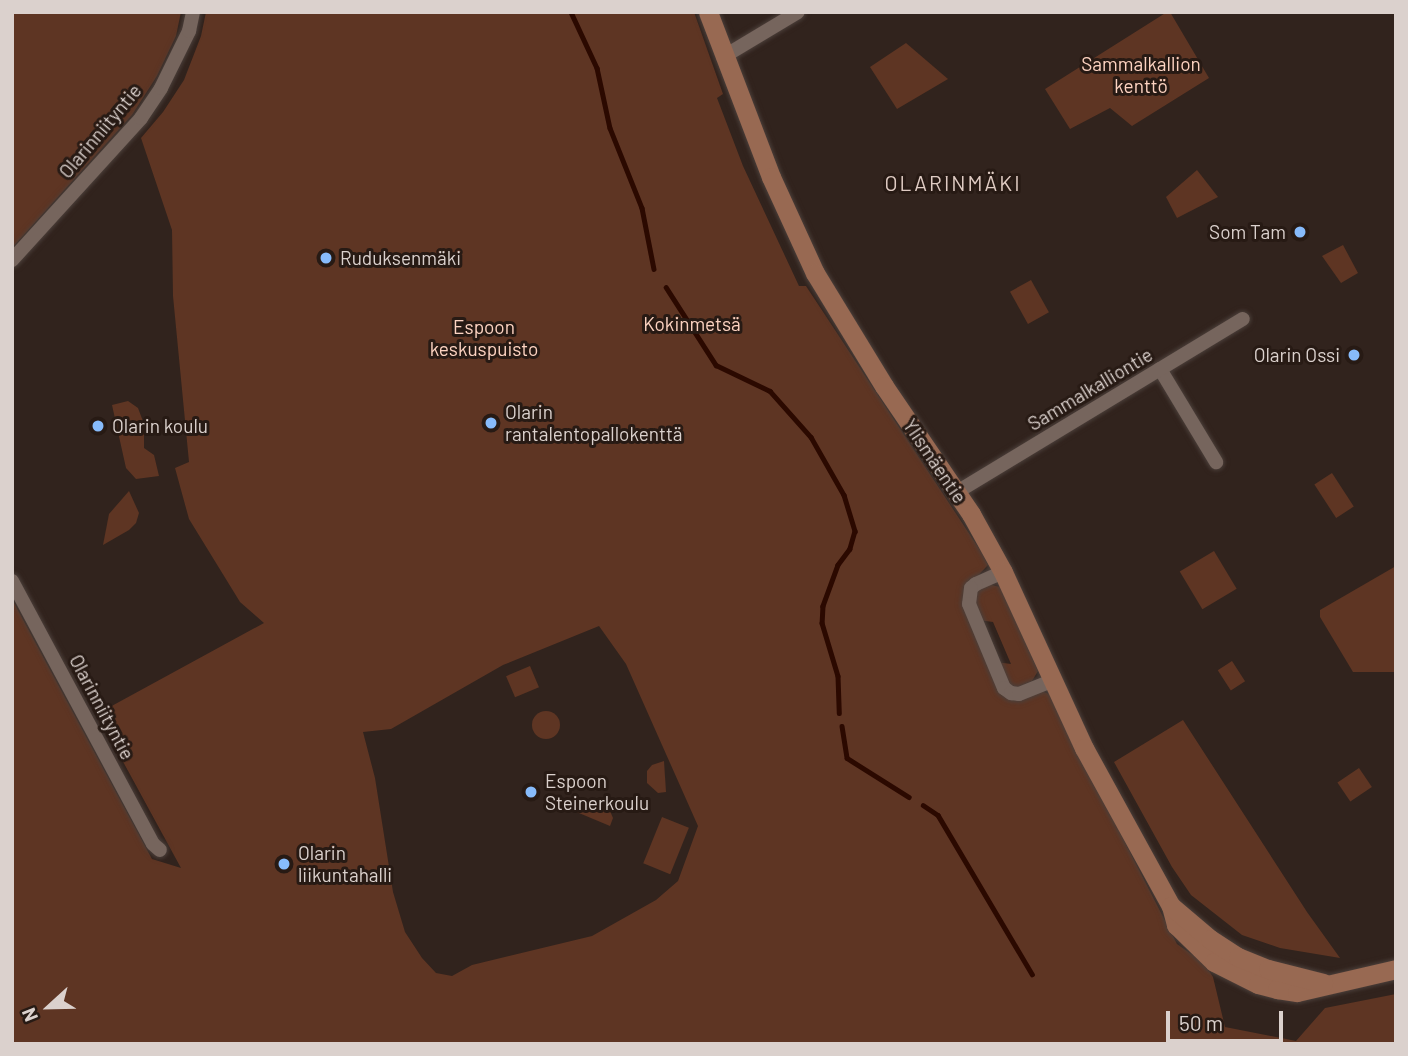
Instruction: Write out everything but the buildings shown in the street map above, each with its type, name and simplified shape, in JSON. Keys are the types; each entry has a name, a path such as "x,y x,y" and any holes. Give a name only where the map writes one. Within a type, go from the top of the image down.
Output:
{"main road":[{"name":"Ylismäentie","path":"708,12 771,177 814,273 884,386 957,492 1003,572 1108,796 1171,906 1210,939 1233,964 1268,969 1323,983 1396,969"}],"street":[{"name":"Olarinniityntie","path":"12,260 141,118 161,88 188,31 192,12"},
{"path":"723,57 798,12"},
{"name":"Sammalkalliontie","path":"957,492 1243,319"},
{"path":"1160,369 1216,462"},
{"path":"1003,572 971,589 969,604 1004,688 1019,694 1054,680"},
{"name":"Olarinniityntie","path":"12,581 153,844 160,850"}],"green space":[{"path":"12,12 181,12 176,36 157,76 132,115 12,248"},
{"name":"Espoon keskuspuisto","path":"206,12 694,12 723,94 717,98 743,166 799,286 806,286 988,565 970,584 964,608 1003,696 1012,700 1041,691 1049,694 1177,944 1203,962 1213,977 1225,1027 1296,1041 1325,1008 1396,994 1396,1044 12,1044 12,599 152,859 181,868 97,714 264,623 240,602 189,519 175,468 189,462 173,296 172,230 141,138 163,112 184,80 201,36","holes":["599,626 626,664 698,826 678,881 656,900 592,936 472,965 452,976 436,973 422,958 405,932 393,892 375,778 363,732 391,729 503,665"]},
{"name":"Sammalkallion kenttö","path":"1170,12 1209,78 1132,126 1110,108 1070,129 1045,89"},
{"path":"906,43 948,79 897,109 870,67"},
{"path":"1197,170 1218,197 1177,218 1166,197"},
{"path":"1343,245 1358,273 1341,283 1322,256"},
{"path":"1031,280 1049,312 1028,324 1010,292"},
{"path":"128,401 138,408 144,424 144,448 154,455 159,476 136,479 126,468 112,405"},
{"path":"1332,473 1354,507 1336,518 1314,484"},
{"path":"129,491 139,513 136,523 103,545 109,514"},
{"path":"1214,551 1237,589 1202,609 1180,572"},
{"path":"1396,566 1396,672 1353,672 1320,617 1320,610"},
{"path":"988,584 1000,587 1038,671 1032,681 1017,687 1008,684 996,662 1011,664 993,622 978,620 973,594"},
{"path":"1232,661 1245,681 1231,690 1218,670"},
{"path":"530,666 539,687 515,697 506,676"},
{"path":"546,711 556,715 560,725 556,735 546,739 536,735 532,725 536,715"},
{"path":"1183,720 1307,912 1340,958 1280,948 1242,935 1191,895 1172,867 1114,762"},
{"path":"664,761 666,792 658,793 647,783 647,771 652,765"},
{"path":"1359,768 1372,787 1350,802 1337,783"},
{"path":"576,797 610,811 613,818 610,826 567,808 570,800"},
{"path":"662,817 689,828 670,874 643,863"}],"waterway":[{"path":"571,12 597,68 610,128 642,208 654,269"},
{"path":"666,287 716,365 770,391 811,437 844,495 855,531 850,549 838,565 823,606 822,623 838,676 839,713"},
{"path":"842,726 847,758 909,797"},
{"path":"923,805 938,815 1032,974"}],"place":[{"name":"Som Tam","path":"1300,232"},
{"name":"Ruduksenmäki","path":"326,258"},
{"name":"Olarin Ossi","path":"1354,355"},
{"name":"Olarin rantalentopallokenttä","path":"491,423"},
{"name":"Olarin koulu","path":"98,426"},
{"name":"Espoon Steinerkoulu","path":"531,792"},
{"name":"Olarin liikuntahalli","path":"284,864"}],"district":[{"name":"OLARINMÄKI","path":"953,183"}],"park label":[{"name":"Kokinmetsä","path":"692,324"}]}
